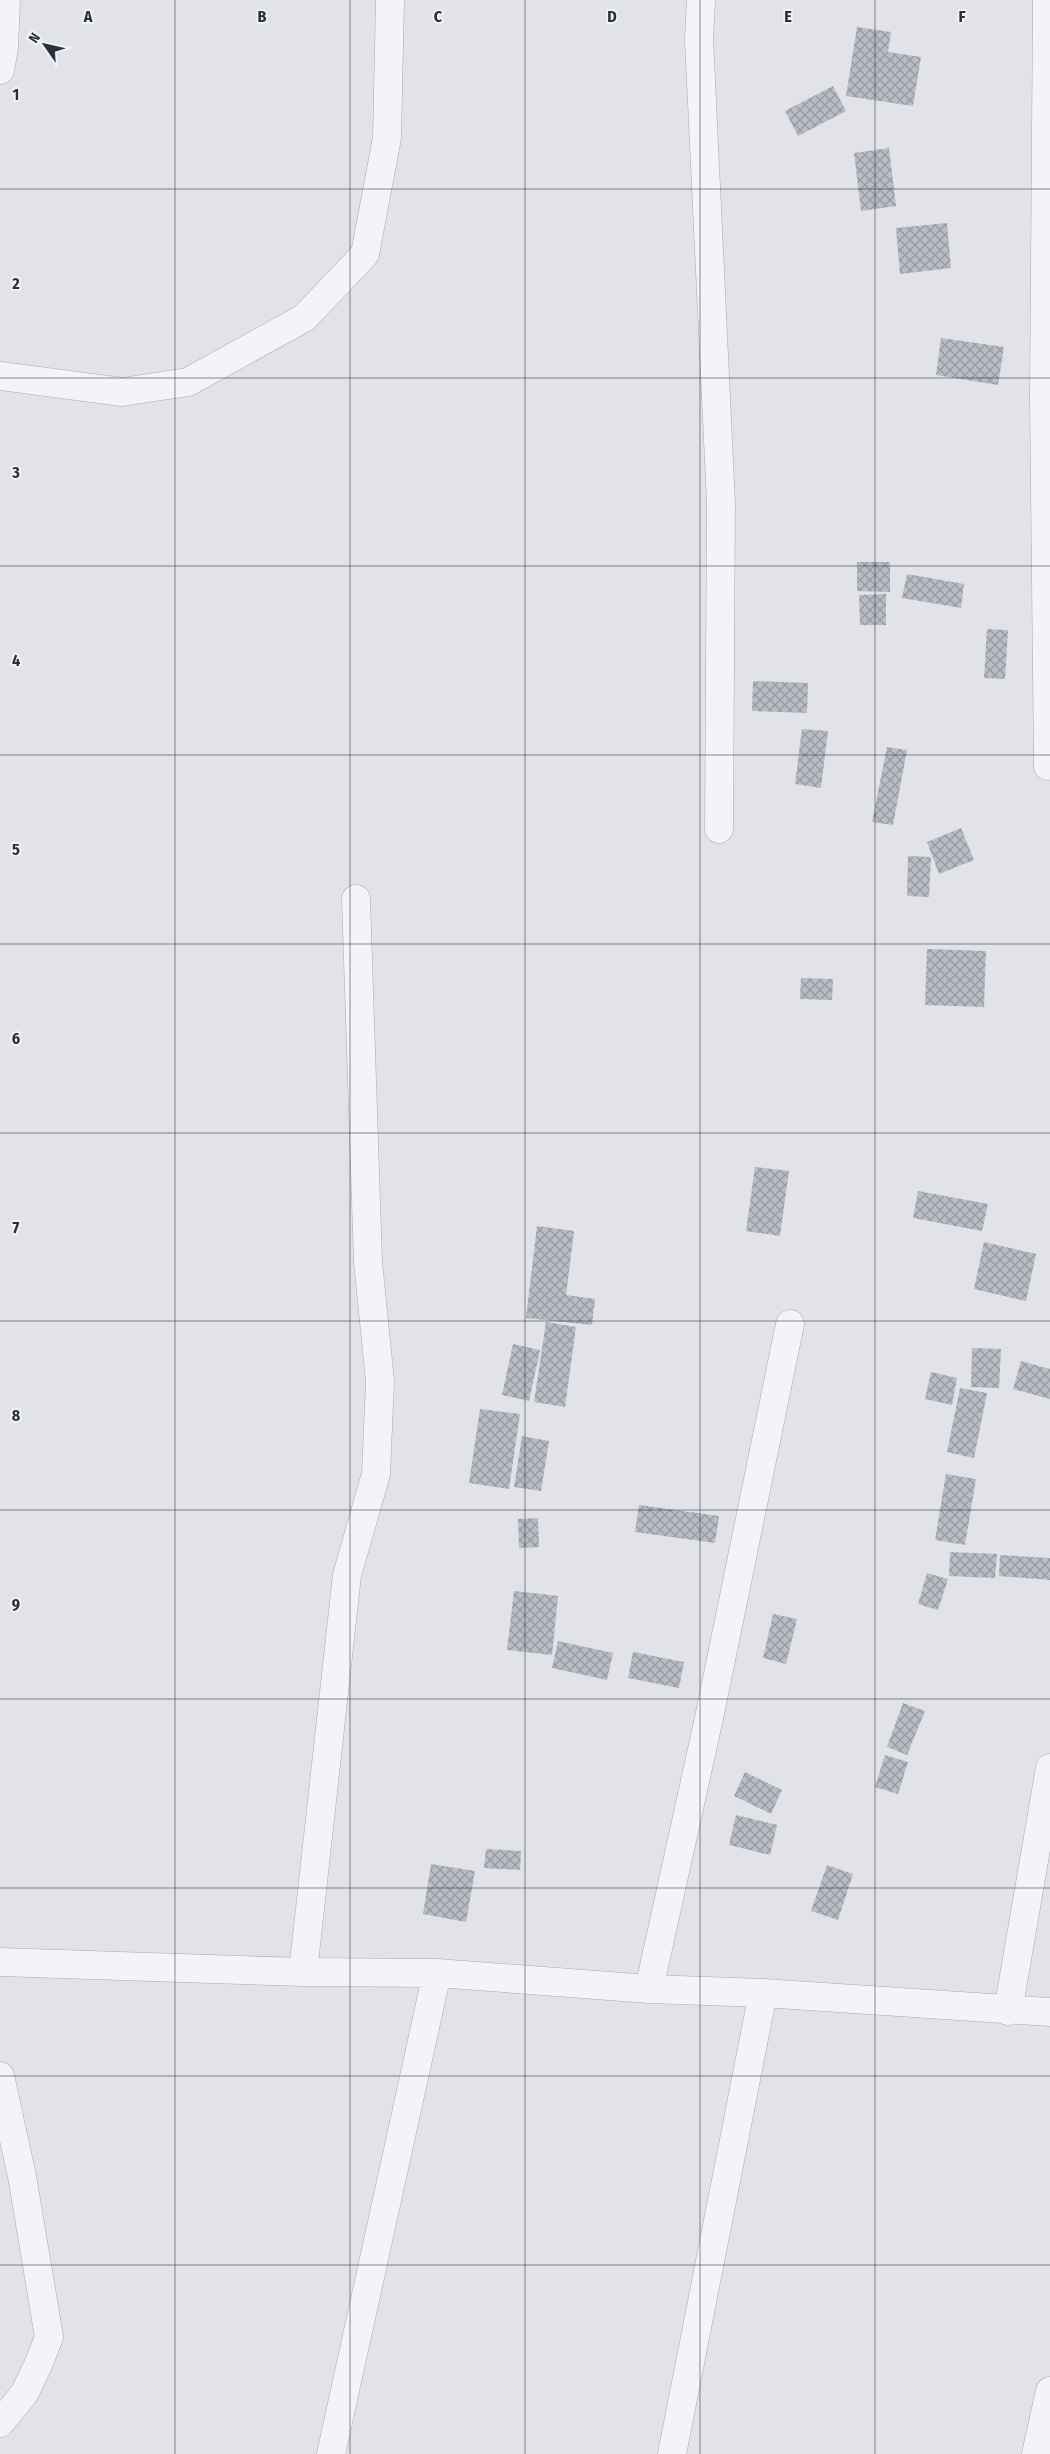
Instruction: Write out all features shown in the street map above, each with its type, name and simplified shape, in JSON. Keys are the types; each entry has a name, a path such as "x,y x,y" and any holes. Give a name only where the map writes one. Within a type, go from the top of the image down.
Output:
{"street":[{"path":"0,70 4,48 6,0"},
{"path":"0,376 122,392 188,382 304,318 365,254 387,138 390,0"},
{"path":"701,0 699,39 721,503 719,829"},
{"path":"1047,0 1044,407 1048,766"},
{"path":"303,1972 347,1575 376,1474 378,1437 380,1381 368,1262 356,899"},
{"path":"649,1989 708,1718 790,1324"},
{"path":"1008,2011 1050,1768"},
{"path":"0,1962 303,1972 437,1973 649,1989 764,1992 1008,2011 1050,2012"},
{"path":"331,2454 437,1973"},
{"path":"672,2454 764,1992"},
{"path":"0,2076 22,2176 49,2337 24,2394 0,2423"},
{"path":"1036,2454 1050,2390"}],"building":[{"path":"857,27 891,32 888,52 921,57 913,106 846,96"},
{"path":"833,86 846,111 798,136 785,111"},
{"path":"889,148 896,206 861,211 854,153"},
{"path":"947,223 951,268 900,274 896,228"},
{"path":"941,338 1004,347 998,385 936,375"},
{"path":"857,562 890,562 890,592 857,591"},
{"path":"907,574 964,584 961,608 902,598"},
{"path":"886,594 886,625 860,625 859,595"},
{"path":"987,629 1008,630 1005,679 984,678"},
{"path":"753,681 808,683 807,713 752,711"},
{"path":"802,729 828,731 821,788 795,784"},
{"path":"887,747 907,750 893,825 872,822"},
{"path":"961,828 974,860 939,874 927,842"},
{"path":"908,856 931,857 929,897 907,896"},
{"path":"927,949 986,951 984,1007 925,1005"},
{"path":"801,978 833,979 832,1000 800,999"},
{"path":"755,1167 789,1171 780,1236 746,1231"},
{"path":"918,1191 988,1204 982,1231 913,1218"},
{"path":"537,1226 574,1231 566,1295 595,1299 592,1325 526,1318"},
{"path":"984,1242 1036,1254 1026,1301 974,1289"},
{"path":"546,1322 576,1327 565,1407 534,1402"},
{"path":"513,1344 540,1350 529,1401 502,1395"},
{"path":"972,1348 1001,1349 999,1388 971,1387"},
{"path":"1021,1361 1050,1369 1050,1399 1013,1389"},
{"path":"931,1372 957,1378 952,1405 925,1399"},
{"path":"960,1388 987,1393 974,1458 947,1452"},
{"path":"480,1409 520,1414 509,1489 469,1483"},
{"path":"522,1436 549,1441 541,1491 514,1487"},
{"path":"946,1474 976,1479 965,1545 935,1540"},
{"path":"639,1505 719,1516 715,1543 635,1532"},
{"path":"538,1518 539,1547 519,1548 518,1519"},
{"path":"950,1552 997,1554 995,1578 949,1576"},
{"path":"1000,1555 1050,1558 1050,1580 999,1576"},
{"path":"927,1573 948,1579 938,1610 918,1604"},
{"path":"514,1591 558,1596 552,1655 507,1650"},
{"path":"773,1614 797,1619 786,1664 763,1658"},
{"path":"558,1641 613,1653 607,1680 552,1668"},
{"path":"633,1652 684,1662 679,1688 628,1678"},
{"path":"903,1703 925,1711 907,1755 887,1747"},
{"path":"885,1755 908,1762 898,1794 875,1787"},
{"path":"745,1772 782,1790 771,1814 734,1796"},
{"path":"736,1815 777,1825 770,1855 729,1845"},
{"path":"486,1849 521,1851 520,1870 484,1868"},
{"path":"431,1864 475,1871 466,1922 423,1914"},
{"path":"827,1865 853,1874 838,1920 811,1911"}]}
